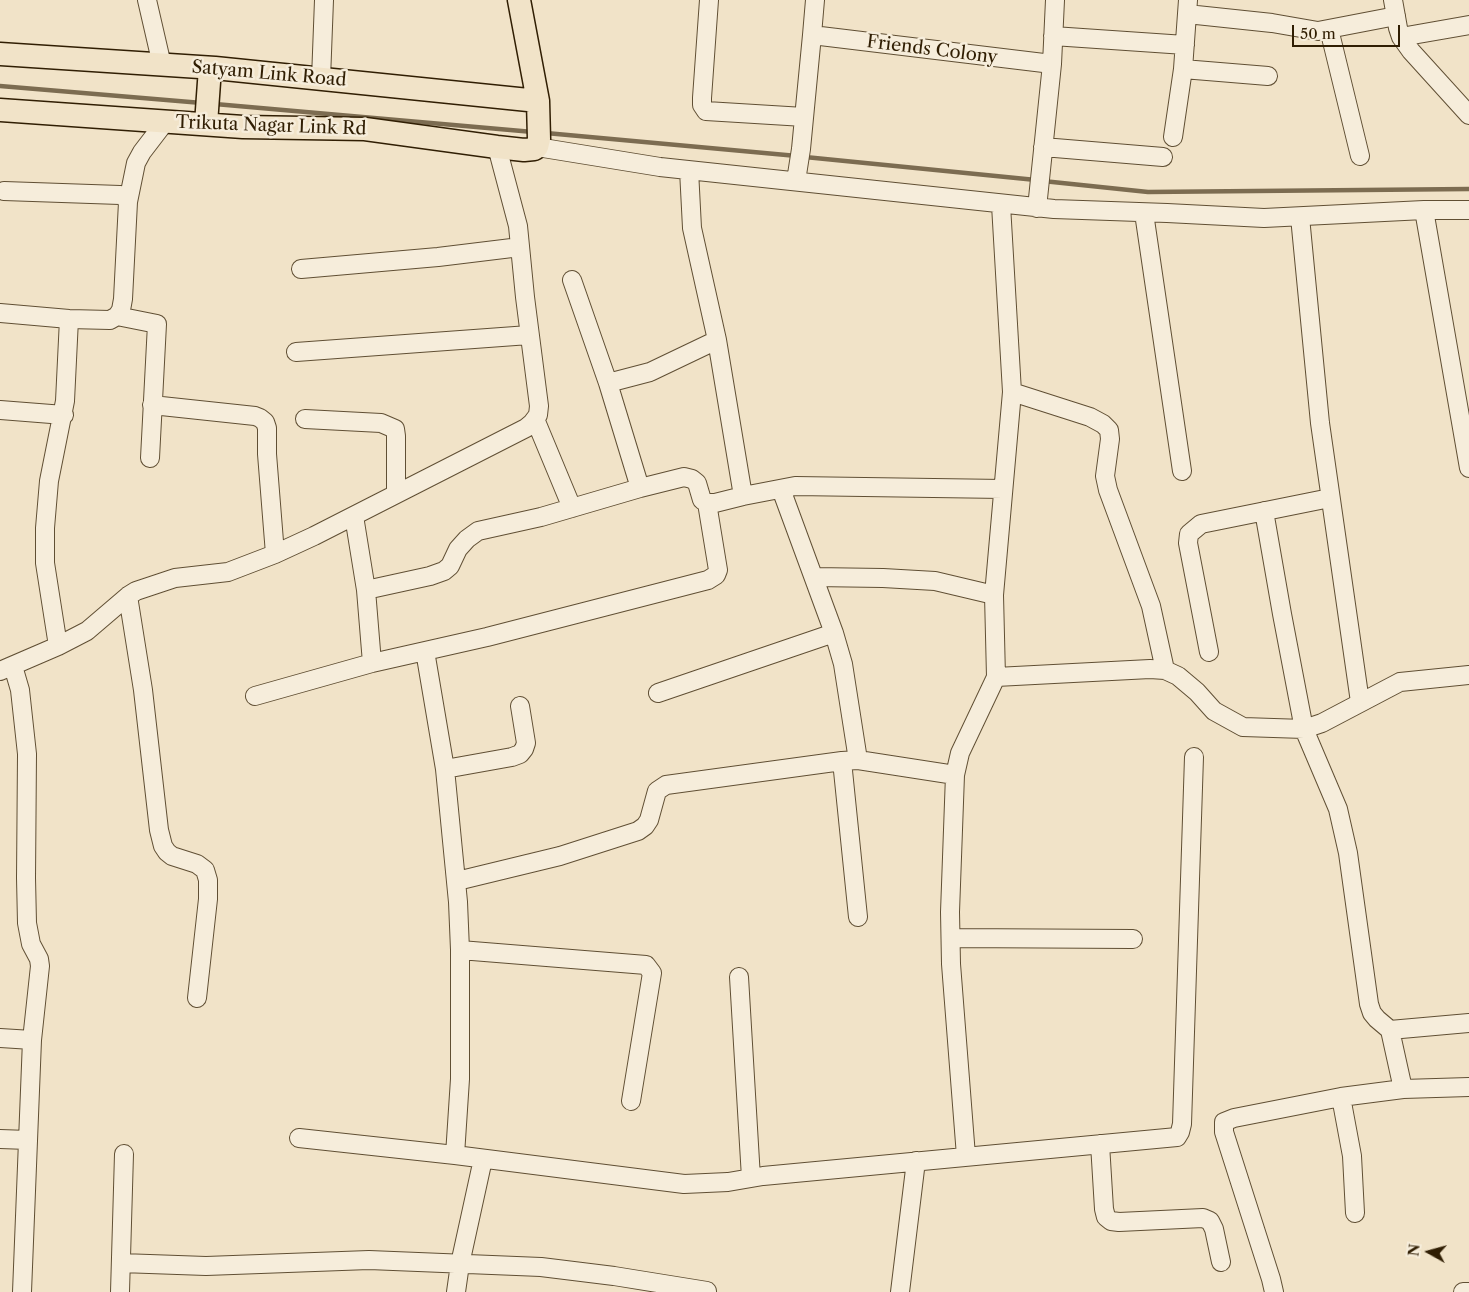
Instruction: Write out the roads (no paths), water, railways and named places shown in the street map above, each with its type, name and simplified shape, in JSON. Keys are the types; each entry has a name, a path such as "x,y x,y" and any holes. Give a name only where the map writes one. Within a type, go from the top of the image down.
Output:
{"main road":[{"path":"519,0 539,107 538,144"},
{"name":"Satyam Link Road","path":"0,54 162,65 210,74 321,79 539,107"},
{"path":"206,117 210,74"},
{"name":"Trikuta Nagar Link Rd","path":"0,110 165,122 206,117 243,127 366,129 530,150 538,144"}],"street":[{"path":"147,0 162,65"},
{"path":"321,79 324,0"},
{"path":"709,0 702,98 702,105 706,111 804,117"},
{"path":"799,165 815,0"},
{"path":"1038,200 1052,64 1055,0"},
{"path":"1173,137 1183,69 1188,7 1318,31 1330,29 1394,8 1401,37 1411,51 1466,108"},
{"path":"1401,37 1469,25"},
{"path":"1330,29 1360,156"},
{"name":"Friends Colony","path":"812,35 1052,64"},
{"path":"1053,36 1185,45"},
{"path":"1183,69 1268,76"},
{"path":"0,313 69,319 110,320 117,316 121,310 128,202 136,163 165,122"},
{"path":"538,144 660,167 689,170 799,165 1001,205 1038,200 1144,213 1264,218 1424,210 1469,210"},
{"path":"22,1292 32,1040 40,966 39,959 31,944 28,924 26,878 27,754 20,690 7,668 87,631 128,596 175,578 228,572 275,554 526,428 538,415 539,406 529,335 518,226 497,147"},
{"path":"1043,147 1163,157"},
{"path":"689,170 692,228 717,340 743,496"},
{"path":"4,191 120,195 126,198 128,202"},
{"path":"966,1156 950,938 954,775 960,753 996,676 994,595 1012,392 1001,205"},
{"path":"1424,210 1469,468"},
{"path":"1144,213 1182,471"},
{"path":"1300,217 1320,423 1360,702"},
{"path":"301,268 438,257 520,247"},
{"path":"572,280 608,383 640,488"},
{"path":"117,316 158,324 150,458"},
{"path":"58,646 44,563 45,528 48,481 64,415 69,319"},
{"path":"296,352 529,335"},
{"path":"608,383 650,372 717,340"},
{"path":"1012,392 1090,416 1109,430 1110,439 1106,476 1108,490 1151,606 1165,670"},
{"path":"152,406 255,416 265,422 267,428 267,454 275,554"},
{"path":"0,410 64,415"},
{"path":"535,418 572,508"},
{"path":"305,419 382,422 395,429 396,494"},
{"path":"255,696 372,663 486,637 708,580 716,575 718,570 707,504 702,500 697,484 692,479 684,477 541,517 478,531 458,549 450,566 444,571 430,576 366,590"},
{"path":"707,504 795,486 1002,489"},
{"path":"780,489 814,577 843,664 858,917"},
{"path":"1209,652 1188,543 1189,534 1201,524 1330,498"},
{"path":"1264,511 1304,729 1338,809 1348,854 1369,1004 1372,1013 1390,1030 1403,1089"},
{"path":"354,516 366,590 372,663"},
{"path":"814,577 890,578 936,582 994,595"},
{"path":"128,596 143,690 163,846 172,856 198,864 205,870 208,880 208,899 197,998"},
{"path":"658,693 834,633"},
{"path":"425,651 445,769 457,881 460,950 460,1079 455,1155"},
{"path":"996,676 1150,669 1165,670 1178,676 1197,692 1214,711 1243,727 1304,729 1322,723 1400,682 1469,675"},
{"path":"445,769 520,754 526,743 520,706"},
{"path":"299,1138 455,1155 684,1184 728,1182 966,1156 1176,1137 1180,1132 1182,1124 1194,757"},
{"path":"457,881 560,856 638,831 649,820 657,791 666,785 850,760 954,775"},
{"path":"950,938 1133,939"},
{"path":"460,950 646,965 652,973 631,1101"},
{"path":"739,977 751,1178"},
{"path":"1390,1030 1469,1023"},
{"path":"0,1038 32,1040"},
{"path":"1274,1292 1224,1132 1224,1122 1234,1118 1341,1097 1403,1089 1469,1087"},
{"path":"1341,1097 1352,1156 1355,1213"},
{"path":"0,1139 28,1140"},
{"path":"1100,1144 1106,1217 1111,1221 1119,1222 1203,1218 1210,1221 1214,1228 1221,1262"},
{"path":"120,1292 124,1154"},
{"path":"456,1292 460,1264 483,1159"},
{"path":"900,1292 916,1162"},
{"path":"121,1262 206,1266 369,1260 541,1267 708,1290"},
{"path":"1463,1292 1469,1292"}],"waterway":[{"path":"0,86 202,103"},
{"path":"215,104 533,132"},
{"path":"546,133 797,156"},
{"path":"805,157 1036,180"},
{"path":"1043,181 1148,192 1469,189"}]}
